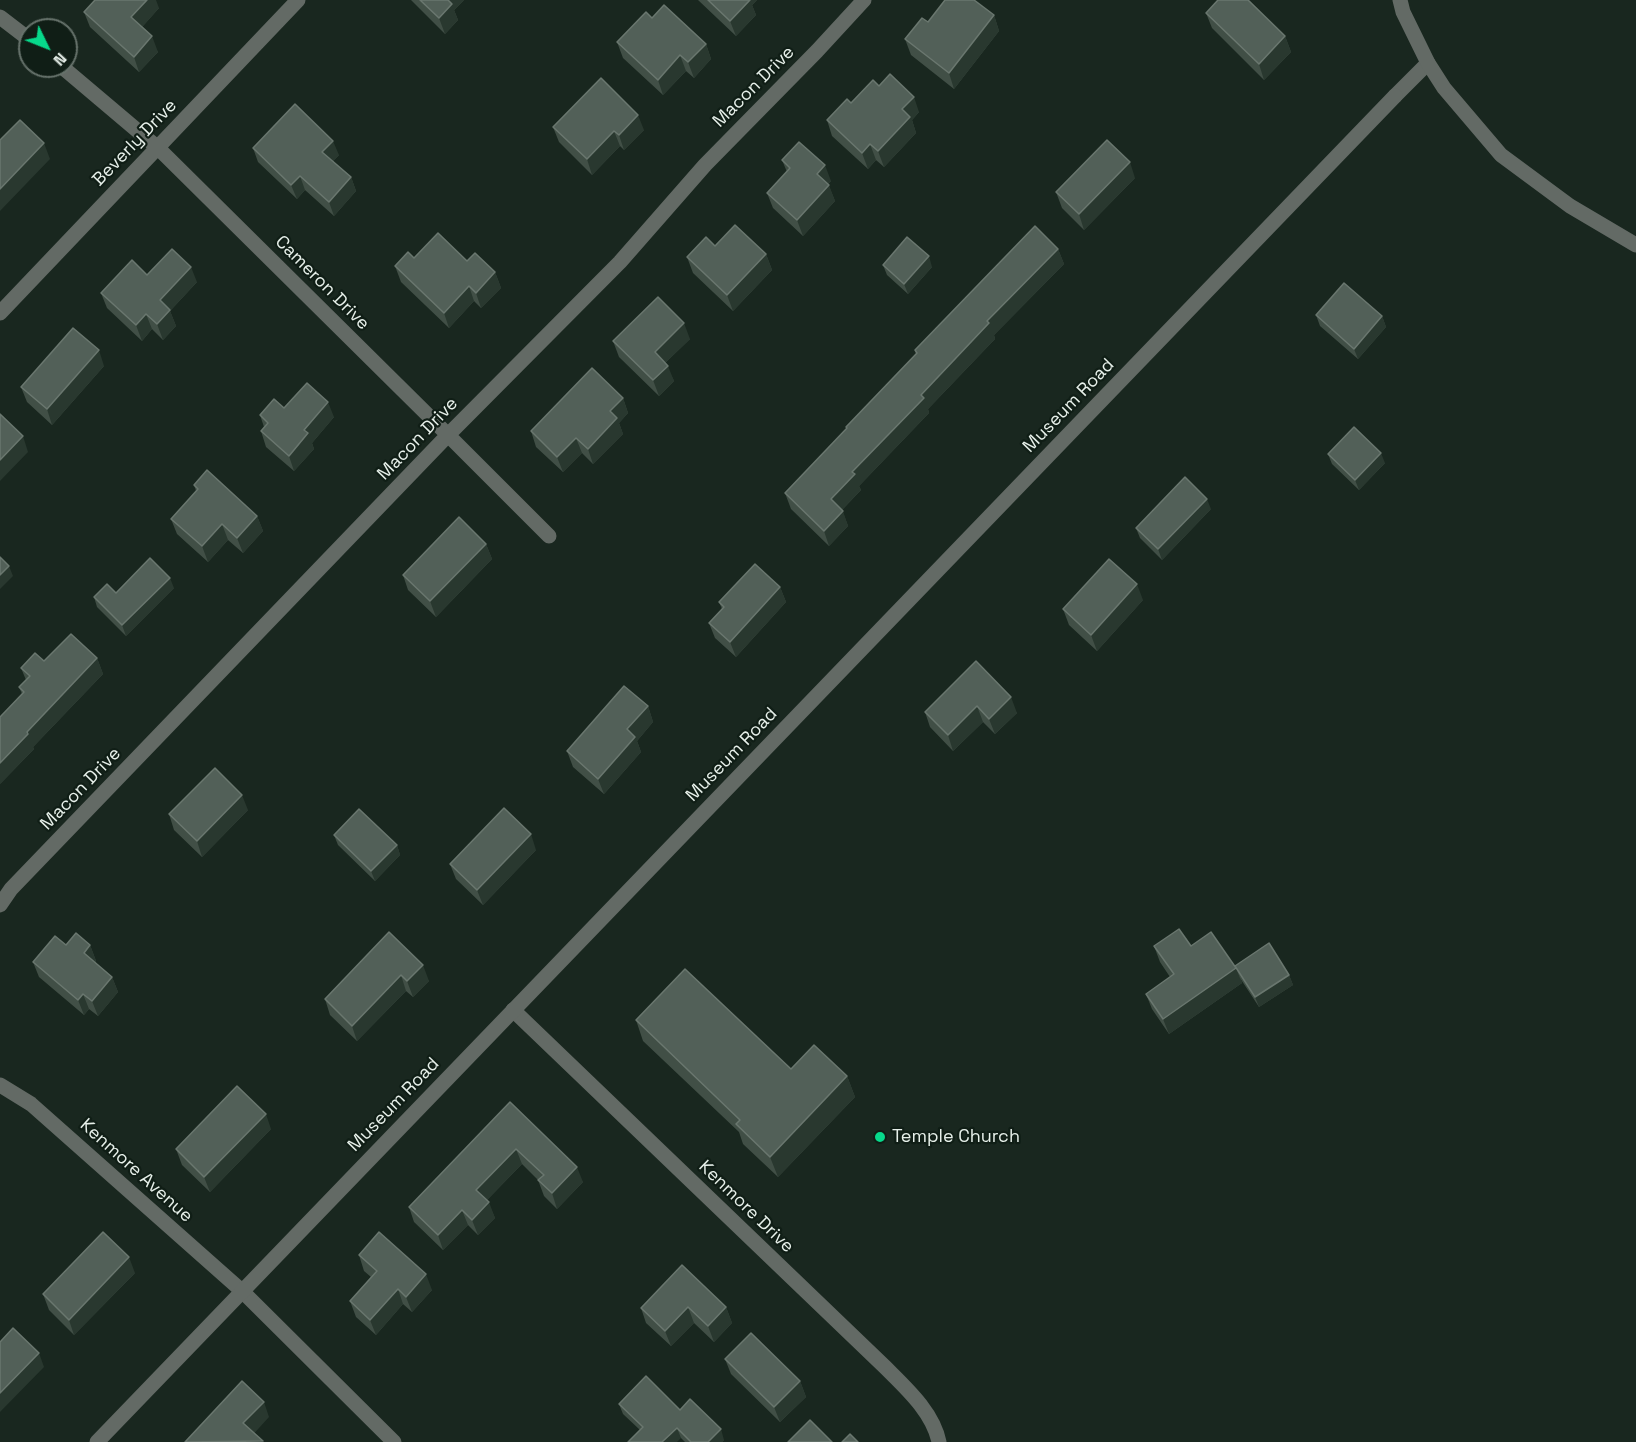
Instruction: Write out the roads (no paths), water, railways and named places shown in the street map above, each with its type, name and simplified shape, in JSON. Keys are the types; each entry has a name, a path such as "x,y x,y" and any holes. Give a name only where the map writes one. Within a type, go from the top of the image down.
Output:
{"street":[{"name":"Beverly Drive","path":"0,313 298,0"},
{"name":"Macon Drive","path":"0,905 11,890 448,435 620,262 705,165 864,0"},
{"path":"1400,0 1403,12 1428,63 1444,88 1501,154 1570,206 1636,244"},
{"path":"0,17 18,31"},
{"name":"Museum Road","path":"97,1442 1428,63"},
{"name":"Cameron Drive","path":"75,78 158,148 549,536"},
{"name":"Kenmore Drive","path":"513,1010 914,1396 937,1430 939,1442"},
{"name":"Kenmore Avenue","path":"0,1085 31,1104 242,1291"},
{"path":"242,1291 394,1442"}],"place":[{"name":"Temple Church","path":"880,1137"}]}
